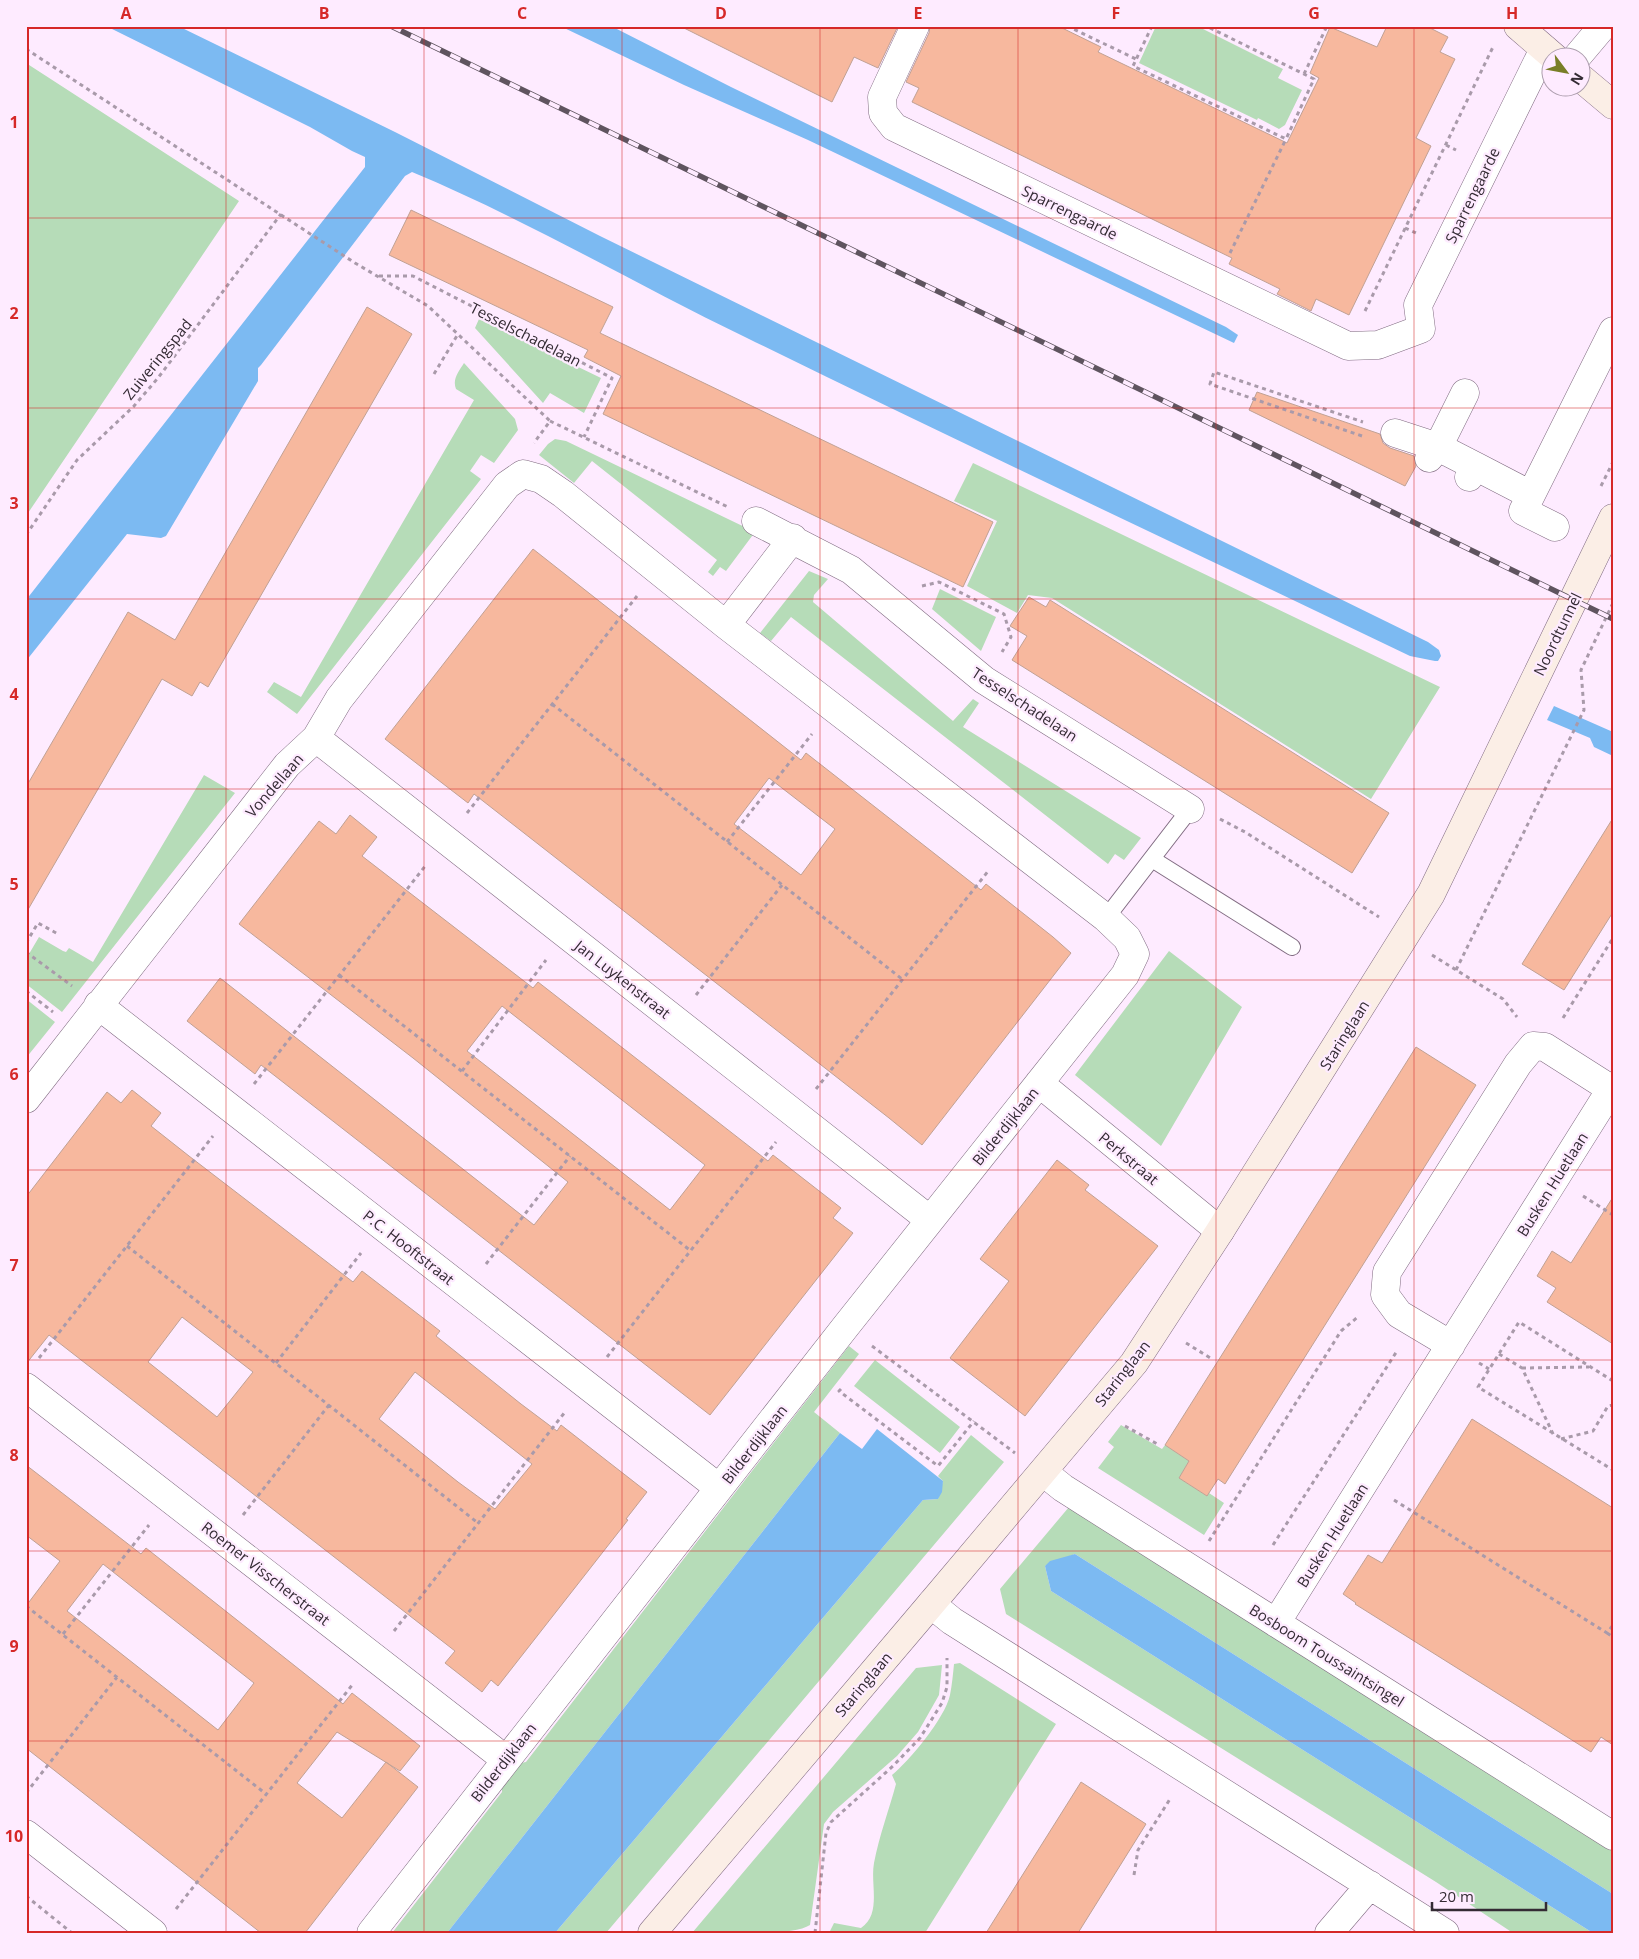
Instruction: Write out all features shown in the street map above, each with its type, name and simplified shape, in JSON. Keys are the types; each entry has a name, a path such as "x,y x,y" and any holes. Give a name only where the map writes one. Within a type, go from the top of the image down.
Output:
{"street":[{"name":"Sparrengaarde","path":"915,26 882,96 882,113 894,127 1348,346 1378,345 1420,329 1418,305 1542,66"},
{"path":"1518,26 1543,48"},
{"path":"1584,48 1603,26"},
{"path":"1592,88 1613,106"},
{"path":"1555,528 1523,511 1613,331"},
{"path":"1434,453 1465,393"},
{"path":"1395,433 1472,471 1531,495"},
{"path":"523,474 541,479 726,625 1106,918"},
{"name":"Vondellaan","path":"26,1099 287,765 316,738 339,699 507,485 523,474"},
{"name":"Noordtunnel","path":"1501,750 1613,518"},
{"name":"Tesselschadelaan","path":"756,521 793,538 851,570 984,680 1190,810"},
{"path":"726,625 793,538"},
{"name":"Jan Luykenstraat","path":"316,738 930,1220"},
{"name":"Staringlaan","path":"652,1933 942,1612 1032,1465 1134,1363 1220,1232 1406,936 1431,894 1501,750"},
{"name":"Bilderdijklaan","path":"371,1933 846,1326 1125,975 1135,954 1127,938 1106,918"},
{"name":"P.C. Hooftstraat","path":"98,1005 719,1488"},
{"path":"1451,1345 1399,1314 1385,1295 1387,1272 1518,1064 1539,1047"},
{"name":"Busken Huetlaan","path":"1276,1623 1612,1087 1539,1047"},
{"name":"Perkstraat","path":"1039,1083 1220,1232"},
{"name":"Roemer Visscherstraat","path":"26,1387 505,1760"},
{"name":"Bosboom Toussaintsingel","path":"1032,1465 1063,1488 1613,1836"},
{"path":"942,1612 1187,1770 1446,1933"},
{"path":"26,1834 153,1933"},
{"path":"1329,1933 1370,1886"}],"lane":[{"path":"1106,918 1190,810"},
{"path":"1152,859 1292,947"}],"path":[{"path":"1067,26 1136,59"},
{"path":"1152,26 1133,66 1286,139"},
{"path":"1206,26 1314,79 1216,282"},
{"path":"1304,74 1327,26"},
{"path":"1348,346 1495,43"},
{"path":"26,49 355,263 428,306 550,421 756,521"},
{"name":"Zuiveringspad","path":"26,535 77,460 134,406 158,378 281,214"},
{"name":"Tesselschadelaan","path":"379,276 413,276 612,378 584,437"},
{"path":"434,374 458,334"},
{"path":"1365,437 1210,384 1214,372 1395,433"},
{"path":"523,474 524,461 550,421"},
{"path":"38,1359 639,593 625,582 644,559"},
{"path":"883,596 939,582 1004,614 1011,637 984,680"},
{"path":"1456,970 1584,710 1581,670 1613,604"},
{"path":"552,704 902,979"},
{"path":"727,842 833,707"},
{"path":"1190,810 1216,816 1245,832 1422,946 1425,951 1503,999 1539,1047 1613,938"},
{"path":"677,1021 782,885"},
{"path":"26,943 38,922 58,934"},
{"path":"462,1071 566,934"},
{"path":"26,952 98,1005"},
{"path":"339,975 690,1251"},
{"path":"466,1291 570,1156"},
{"path":"276,1363 383,1226"},
{"path":"127,1246 478,1523"},
{"path":"1191,1569 1341,1331 1385,1295"},
{"path":"1612,1470 1554,1436 1478,1387 1519,1322 1613,1381"},
{"path":"1273,1545 1415,1323"},
{"path":"846,1326 1032,1465"},
{"path":"1179,1338 1212,1359"},
{"path":"869,1355 874,1348"},
{"path":"1499,1354 1522,1368 1591,1367"},
{"path":"1522,1368 1554,1436"},
{"path":"845,1384 839,1391 938,1466 974,1421"},
{"path":"224,1540 329,1405"},
{"path":"1560,1439 1593,1431 1608,1406 1613,1405"},
{"path":"1118,1421 1159,1445"},
{"path":"1366,1482 1613,1637"},
{"path":"63,1634 170,1498"},
{"path":"26,1606 266,1794"},
{"path":"815,1933 826,1833 831,1822 893,1766 920,1738 942,1703 946,1687 947,1658 942,1612"},
{"path":"1608,1634 1613,1625"},
{"path":"26,1793 117,1677"},
{"path":"1134,1875 1138,1850 1187,1770"},
{"path":"26,1896 72,1933"}],"green space":[{"path":"1156,26 1197,26 1283,69 1278,78 1302,90 1285,125 1279,129 1258,118 1257,120 1139,63"},
{"path":"26,63 239,201 26,516"},
{"path":"479,319 601,378 584,413 550,393 543,403 475,328"},
{"path":"464,363 515,419 518,430 494,463 481,455 470,471 481,479 297,714 267,692 274,682 301,697 474,400 456,389 457,375"},
{"path":"555,439 566,441 755,532 726,571 720,567 713,576 708,572 717,560 592,461 574,483 539,455"},
{"path":"973,463 1440,687 1371,799 1052,598 1028,595 1017,613 967,586 997,521 954,501"},
{"path":"809,571 828,579 814,595 813,602 953,721 973,699 979,703 963,727 1141,838 1124,860 1115,854 1108,864 791,617 771,641 760,633"},
{"path":"940,589 996,617 981,651 932,609"},
{"path":"204,775 235,793 62,1012 26,984 26,959 39,937 63,951 66,952 69,948 93,962"},
{"path":"1169,951 1242,1007 1161,1146 1075,1075"},
{"path":"26,999 55,1022 26,1058"},
{"path":"849,1346 859,1354 814,1412 840,1433 447,1933 392,1933 502,1792 502,1783 516,1764 526,1762"},
{"path":"875,1360 960,1427 940,1453 854,1386"},
{"path":"1121,1425 1162,1449 1165,1445 1189,1461 1179,1478 1207,1496 1209,1493 1224,1503 1204,1535 1098,1468 1114,1447 1108,1442"},
{"path":"971,1435 1004,1462 606,1933 555,1933 923,1500 938,1499 943,1481 938,1476"},
{"path":"1069,1507 1613,1851 1613,1894 1075,1554 1045,1566 1051,1591 1593,1933 1513,1933 1436,1882 1006,1614 1000,1589"},
{"path":"960,1663 1056,1724 925,1933 829,1933 834,1923 861,1928 871,1915 874,1898 874,1863 896,1784 892,1775 917,1749 941,1715 950,1695 954,1664"},
{"path":"942,1665 939,1695 918,1732 897,1756 833,1812 824,1824 810,1925 801,1929 771,1933 692,1933 916,1668"}],"water":[{"path":"106,26 178,26 395,132 600,236 1428,642 1439,650 1441,656 1438,661 1435,661 1410,656 830,378 705,317 539,231 412,172 405,176 258,368 258,381 166,536 161,538 127,534 26,661 26,600 365,167 365,157 310,127"},
{"path":"560,26 611,26 731,87 1226,327 1238,335 1234,343 808,140 684,85"},
{"path":"1554,706 1613,732 1613,756 1594,747 1590,738 1547,720"},
{"path":"877,1429 943,1481 942,1492 938,1499 923,1500 555,1933 447,1933 840,1433 862,1449"},
{"path":"1075,1554 1613,1894 1613,1933 1593,1933 1051,1591 1045,1566 1050,1561"}],"building":[{"path":"680,26 898,26 878,68 854,57 832,102"},
{"path":"930,26 1058,26 1101,47 1098,52 1287,143 1319,78 1310,73 1330,27 1377,47 1387,26 1426,26 1448,37 1440,52 1455,59 1416,138 1431,146 1349,315 1316,299 1311,311 1277,294 1280,289 1229,264 1232,258 912,102 919,88 906,82 929,33"},
{"path":"411,210 613,307 600,333 993,522 963,587 603,414 621,376 584,357 588,350 389,255"},
{"path":"367,307 412,334 208,687 200,682 192,696 162,679 26,913 26,787 128,612 175,640"},
{"path":"1257,392 1380,434 1383,443 1390,448 1414,456 1416,466 1405,486 1249,410"},
{"path":"533,549 801,760 806,753 981,890 986,884 1071,953 922,1145 474,794 468,803 385,739","holes":["769,778 835,829 801,875 734,824"]},
{"path":"1029,597 1046,607 1050,600 1389,813 1352,873 1012,660 1027,636 1010,626"},
{"path":"350,815 377,837 362,856 533,988 538,982 768,1161 773,1155 841,1208 833,1218 853,1233 710,1415 261,1065 255,1074 187,1021 220,978 534,1225 568,1182 413,1058 239,924 319,821 336,834","holes":["502,1006 705,1165 670,1210 467,1051"]},
{"path":"1613,818 1613,912 1564,990 1522,964"},
{"path":"1416,1047 1476,1085 1225,1484 1218,1479 1207,1496 1179,1478 1189,1461 1165,1445"},
{"path":"132,1090 161,1113 151,1126 189,1156 353,1282 362,1271 440,1331 436,1336 521,1404 557,1431 561,1425 647,1492 626,1519 628,1520 498,1686 491,1680 482,1692 445,1663 455,1651 49,1335 26,1364 26,1197 107,1092 121,1103","holes":["182,1317 253,1372 217,1417 148,1362","415,1372 532,1464 495,1509 379,1419"]},
{"path":"1057,1160 1089,1185 1085,1190 1158,1246 1025,1416 950,1358 1009,1281 980,1259"},
{"path":"1613,1197 1613,1344 1547,1302 1556,1288 1537,1276 1552,1251 1571,1263"},
{"path":"1472,1419 1613,1508 1613,1745 1601,1737 1591,1752 1355,1604 1343,1594 1368,1555 1382,1563"},
{"path":"26,1465 141,1554 146,1548 343,1704 352,1693 420,1746 400,1771 388,1764 418,1787 305,1933 261,1933 26,1748 26,1606 60,1561 26,1535","holes":["103,1564 254,1683 218,1730 67,1611","337,1732 386,1762 342,1818 297,1783"]},
{"path":"1081,1782 1146,1824 1078,1933 986,1933"}],"railway":[{"path":"391,26 1613,619"}]}
